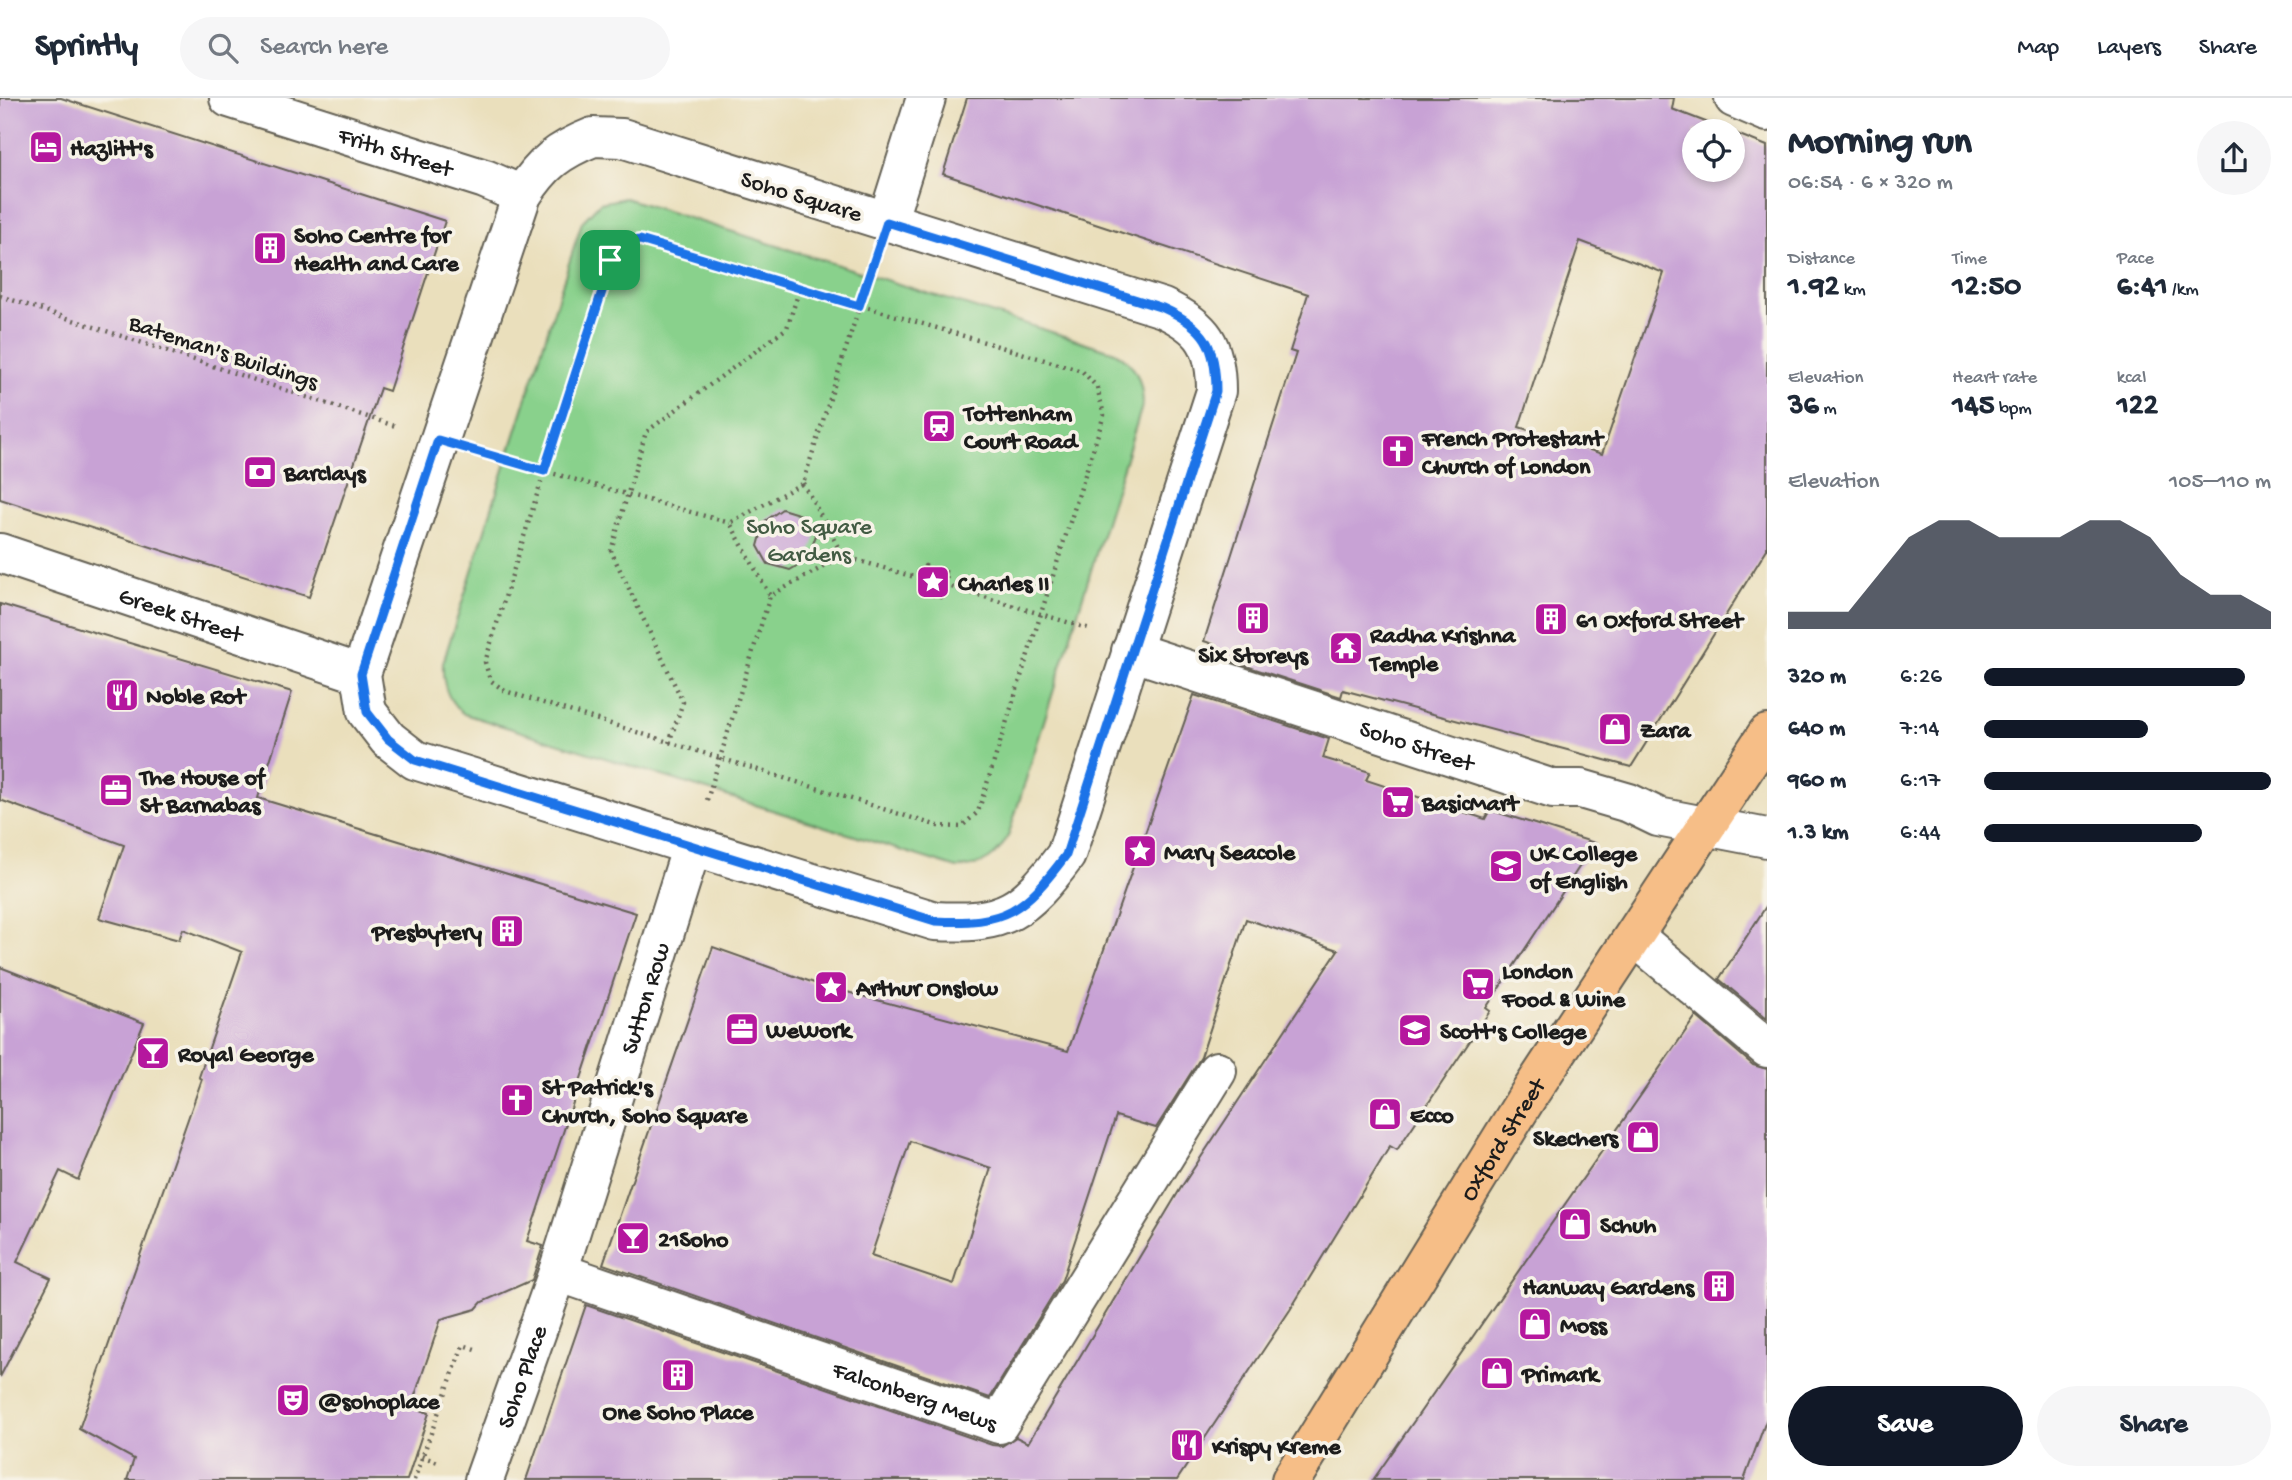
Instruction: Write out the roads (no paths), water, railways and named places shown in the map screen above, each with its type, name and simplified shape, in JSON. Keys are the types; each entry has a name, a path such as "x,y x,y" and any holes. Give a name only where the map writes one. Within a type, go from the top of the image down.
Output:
{"main road":[{"name":"Oxford Street","path":"1291,1480 1526,1099 1767,734"}],"street":[{"name":"Frith Street","path":"229,98 485,179 522,195"},
{"path":"887,222 926,98"},
{"path":"1734,98 1767,112"},
{"name":"Soho Square","path":"593,137 622,138 1163,308 1187,318 1205,337 1216,362 1216,391 1066,855 1041,888 1013,911 976,923 935,921 415,760 388,739 367,712 361,674 522,195 538,171 564,148 593,137"},
{"name":"Greek Street","path":"0,552 361,674"},
{"name":"Soho Street","path":"1131,651 1553,789 1581,789 1629,803 1658,817 1767,838"},
{"name":"Sutton Row","path":"558,1272 692,846"},
{"path":"1634,937 1767,1048"},
{"name":"Falconberg Mews","path":"558,1272 614,1302 999,1424 1217,1071"},
{"name":"Soho Place","path":"484,1480 558,1272"}],"place":[{"name":"Hazlitt's","path":"46,147"},
{"name":"Soho Centre for Health and Care","path":"270,248"},
{"name":"Tottenham Court Road","path":"939,426"},
{"name":"French Protestant Church of London","path":"1398,451"},
{"name":"Barclays","path":"260,472"},
{"name":"Charles II","path":"933,582"},
{"name":"Six Storeys","path":"1253,618"},
{"name":"61 Oxford Street","path":"1551,619"},
{"name":"Radha Krishna Temple","path":"1346,648"},
{"name":"Noble Rot","path":"122,695"},
{"name":"Zara","path":"1615,729"},
{"name":"The House of St Barnabas","path":"116,790"},
{"name":"BasicMart","path":"1398,802"},
{"name":"Mary Seacole","path":"1140,851"},
{"name":"UK College of English","path":"1506,866"},
{"name":"Presbytery","path":"507,931"},
{"name":"London Food & Wine","path":"1478,984"},
{"name":"Arthur Onslow","path":"831,987"},
{"name":"WeWork","path":"742,1029"},
{"name":"Scott's College","path":"1415,1030"},
{"name":"Royal George","path":"153,1053"},
{"name":"St Patrick's Church, Soho Square","path":"517,1100"},
{"name":"Ecco","path":"1385,1114"},
{"name":"Skechers","path":"1643,1137"},
{"name":"Schuh","path":"1575,1224"},
{"name":"21Soho","path":"633,1238"},
{"name":"Hanway Gardens","path":"1719,1286"},
{"name":"Moss","path":"1535,1324"},
{"name":"Primark","path":"1497,1373"},
{"name":"One Soho Place","path":"678,1375"},
{"name":"@sohoplace","path":"293,1400"},
{"name":"Krispy Kreme","path":"1187,1445"}],"park label":[{"name":"Soho Square Gardens","path":"809,539"}]}
